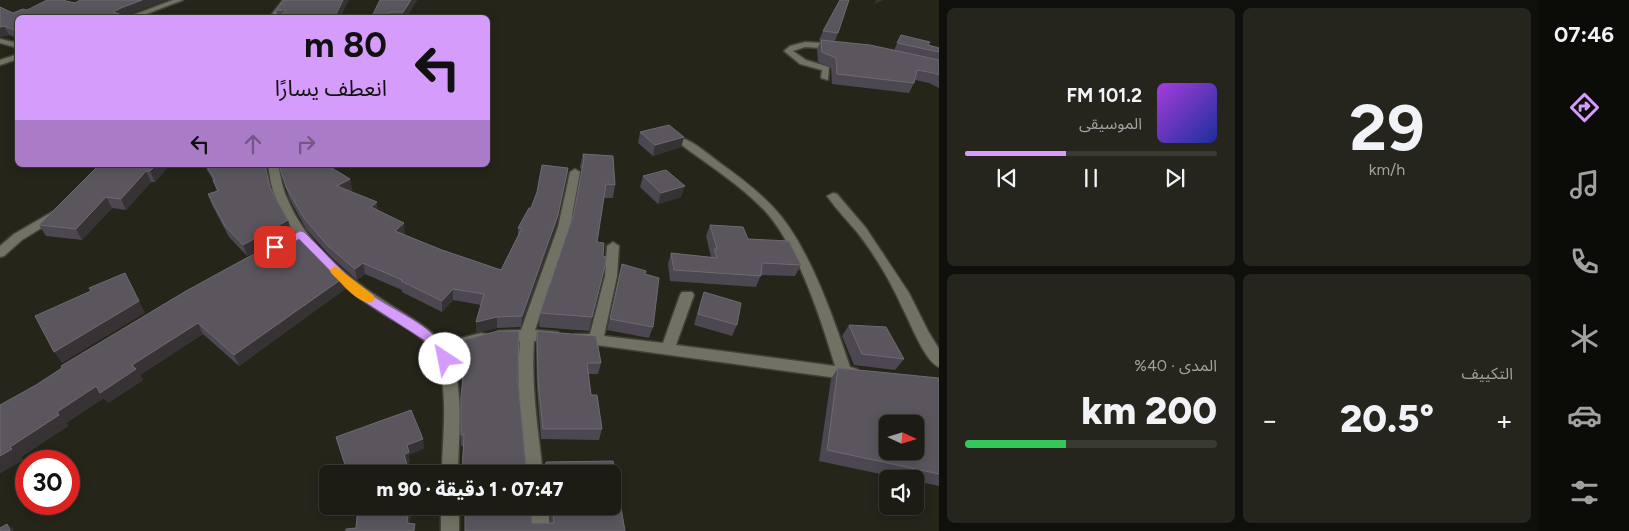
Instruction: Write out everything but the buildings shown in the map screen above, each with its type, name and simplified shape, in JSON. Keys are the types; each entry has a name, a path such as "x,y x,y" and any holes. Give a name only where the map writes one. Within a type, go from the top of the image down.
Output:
{"street":[{"path":"137,15 180,0"},
{"path":"274,15 287,0"},
{"path":"0,41 15,45"},
{"path":"825,78 826,69 803,62 788,51 792,48 811,44 847,48"},
{"path":"0,63 15,57"},
{"path":"682,141 747,188 771,211 786,233 809,281 846,373"},
{"path":"273,167 281,198 300,234 358,292 429,337 440,349 445,359 449,389 450,465"},
{"path":"535,465 527,408 525,368 527,334 564,227 575,172"},
{"path":"833,196 862,231 884,263 904,296 922,334 939,361"},
{"path":"0,253 18,237 59,210"},
{"path":"285,242 300,234"},
{"path":"597,339 598,326 611,276 613,246"},
{"path":"668,348 687,295"},
{"path":"440,349 497,335 527,334 597,339 866,375"},
{"path":"450,515 450,531"},
{"path":"540,515 541,531"}],"slow traffic":[{"path":"335,270 358,292 369,298"}],"route":[{"path":"275,247 300,234 308,245 358,292 429,337 440,349 445,359"}]}
